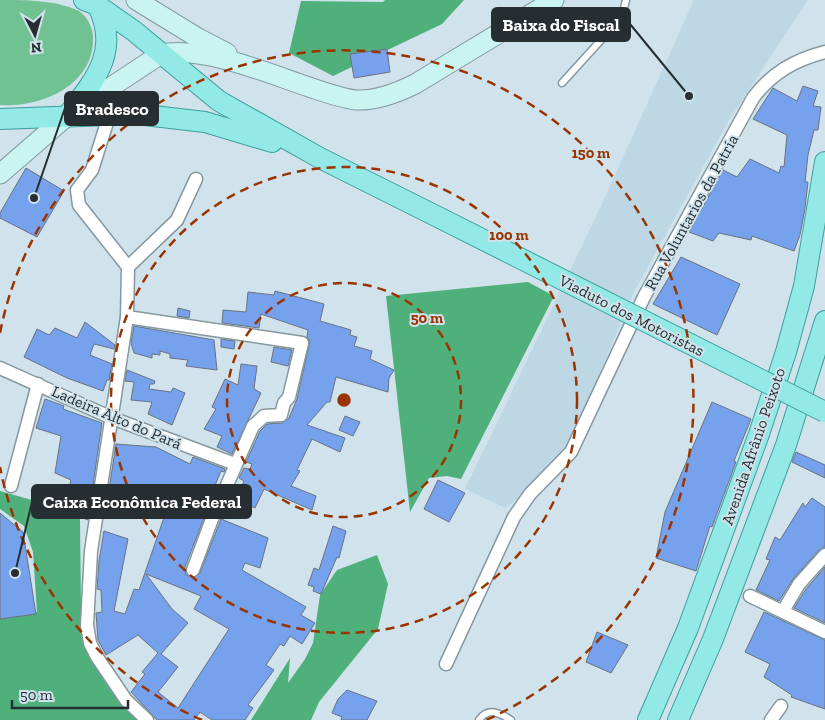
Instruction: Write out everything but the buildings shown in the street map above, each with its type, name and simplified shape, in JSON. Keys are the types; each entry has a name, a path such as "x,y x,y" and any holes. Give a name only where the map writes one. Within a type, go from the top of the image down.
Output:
{"main road":[{"path":"136,0 198,38 269,73"},
{"path":"0,174 67,116 161,54 177,51 198,53 348,98 378,98 396,93 554,0"},
{"path":"92,2 134,31 219,101 320,158"},
{"path":"67,116 101,69 107,32 92,2"},
{"path":"0,119 110,113 160,116 205,122 238,130 320,158"},
{"name":"Viaduto dos Motoristas","path":"320,158 825,412"},
{"name":"Avenida Afrânio Peixoto","path":"648,720 688,628 759,434 786,352 804,286 825,162"},
{"name":"Avenida Afrânio Peixoto","path":"678,720 688,700 820,358 825,321"},
{"path":"687,720 688,700"}],"street":[{"name":"Rua Voluntarios da Patría","path":"446,664 519,507 571,452 644,297 753,98 766,80 786,66 803,58 825,52"},
{"path":"110,113 98,156 92,170 77,190 79,205 128,267 127,317 91,551 87,626 90,643 96,657 126,700 146,720"},
{"path":"128,267 177,220 196,179"},
{"path":"127,317 302,343 289,397 284,403 281,415 264,416 258,419 253,426 235,464 193,570"},
{"name":"Ladeira Alto do Pará","path":"0,368 112,418 235,464"},
{"path":"11,486 38,384"},
{"path":"783,610 799,584 825,555"},
{"path":"750,596 783,610 825,632"},
{"path":"771,720 781,706"}],"lane":[{"path":"562,83 622,17 626,0"},
{"path":"479,720 482,715 492,711 511,720"}],"shaded area":[{"path":"694,0 808,0 728,122 634,292 566,452 527,492 505,508 465,489 600,208"}],"green space":[{"path":"0,0 51,3 70,7 85,16 93,34 91,54 85,68 63,90 32,102 0,105"},
{"path":"385,0 464,0 442,24 333,76 289,53 301,1 383,2"},
{"path":"528,282 554,296 461,479 447,476 429,478 410,512 386,296"},
{"path":"0,491 46,504 80,519 81,606 90,650 143,720 0,720 0,618 37,612 33,552 24,526 0,509"},
{"path":"377,555 388,584 378,629 319,702 311,720 251,720 290,658 288,683 305,659 313,643 320,595 337,570"}],"place":[{"name":"Baixa do Fiscal","path":"689,96"},
{"name":"Bradesco","path":"34,198"},
{"name":"Caixa Econômica Federal","path":"15,573"}]}
